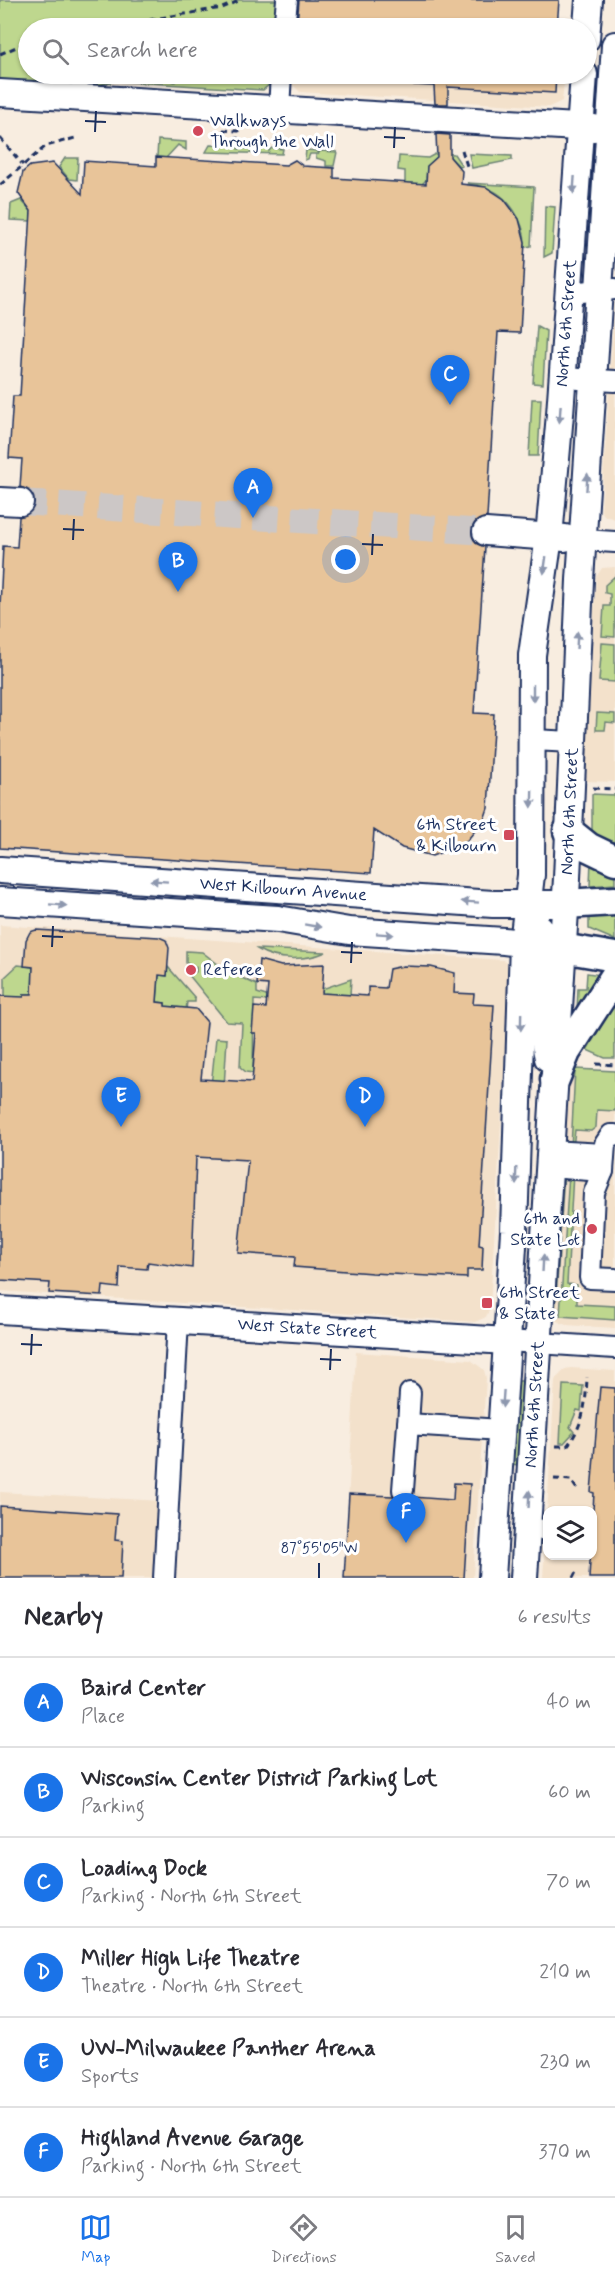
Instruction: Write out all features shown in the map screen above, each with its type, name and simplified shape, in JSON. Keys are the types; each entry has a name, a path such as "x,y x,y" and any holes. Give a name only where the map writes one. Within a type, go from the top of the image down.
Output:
{"highway":[{"path":"568,831 588,847 615,860"},
{"path":"565,904 615,901"},
{"path":"542,945 615,957"},
{"path":"555,1079 566,1052 615,976"}],"main road":[{"path":"588,18 590,0"},
{"name":"North 6th Street","path":"492,1578 516,1187 542,945 565,904 583,540 604,381 597,332 607,289 615,45"},
{"name":"North 6th Street","path":"528,904 533,740 532,655 549,537 583,84"},
{"path":"0,93 612,129"},
{"path":"565,330 597,332"},
{"path":"486,532 583,540"},
{"name":"West Kilbourn Avenue","path":"0,870 228,886 528,904 565,904"},
{"name":"West Kilbourn Avenue","path":"0,901 278,919 349,931 542,945"},
{"path":"528,904 538,920 542,945"},
{"name":"North 6th Street","path":"524,1578 537,1530 538,1342 555,1079 542,945"},
{"name":"West State Street","path":"0,1310 507,1341"}],"street":[{"path":"285,18 286,0"},
{"path":"279,110 280,84"},
{"path":"568,292 607,289"},
{"path":"562,378 604,381"},
{"path":"583,540 615,542"},
{"path":"533,740 572,742"},
{"path":"226,916 228,886"},
{"path":"615,1135 611,1135 605,1144 604,1162 594,1193 590,1278 615,1279"},
{"path":"550,1159 604,1162"},
{"path":"164,1578 178,1321"},
{"name":"West State Street","path":"507,1341 615,1347"},
{"path":"403,1490 410,1394"},
{"path":"408,1424 501,1430"}],"path":[{"path":"160,18 222,8 241,0"},
{"path":"0,54 18,46"},
{"path":"223,130 238,130 237,141"},
{"path":"0,138 23,165"},
{"path":"0,185 46,146 75,138"},
{"path":"462,150 467,166"},
{"path":"588,788 615,789"},
{"path":"596,1064 615,1065"},
{"path":"556,1446 567,1446 582,1420 586,1407 587,1377"},
{"path":"554,1479 571,1480 577,1489"},
{"path":"573,1578 576,1572"}],"shaded area":[{"path":"292,84 564,84 562,101 549,107 300,92"},
{"path":"615,295 615,519 605,516 601,511"},
{"path":"615,567 615,782 584,781 596,577 602,568"},
{"path":"0,925 503,960 509,966 510,973 490,1308 486,1317 475,1322 0,1291"},
{"path":"569,1068 615,1071 615,1328 566,1325 557,1321 553,1314 566,1078"},
{"path":"356,1352 471,1360 484,1370 486,1378 473,1578 344,1578"},
{"path":"571,1368 615,1371 615,1578 543,1578 544,1560 597,1560 597,1506 547,1506 555,1380 565,1369"},
{"path":"0,1492 180,1502 176,1578 0,1578"}],"green space":[{"path":"0,0 277,0 276,18 18,18 18,82 0,81"},
{"path":"56,84 102,84 94,86"},
{"path":"164,84 270,84 263,90"},
{"path":"158,140 186,142 186,150 178,145 166,158 157,157"},
{"path":"210,145 238,146 238,149 269,148 269,151 272,148 283,149 282,154 206,152"},
{"path":"306,150 318,151 318,155 320,151 337,152 334,166 326,166 326,161 316,158 316,154 310,154 305,160"},
{"path":"437,153 454,154 462,166 460,167 450,157 437,157 427,166 426,180 422,184 405,183 405,171 398,170 399,156 428,158"},
{"path":"469,154 512,156 512,160 472,168"},
{"path":"65,158 78,158 77,180 69,179 59,167"},
{"path":"467,183 534,187 531,246 525,247 525,238 519,219 508,202 493,191"},
{"path":"21,200 31,211 31,221 10,220 11,204"},
{"path":"545,206 555,207 552,253 544,257"},
{"path":"537,326 546,331 543,384 533,383"},
{"path":"532,399 541,399 538,456 529,456"},
{"path":"615,576 615,637 602,636 604,606 610,606 610,594 605,593 605,585"},
{"path":"602,643 615,644 615,682 599,681"},
{"path":"597,713 615,714 615,723 606,722 605,730 596,730"},
{"path":"592,794 615,795 615,852 592,841"},
{"path":"591,859 615,870 615,884 590,886"},
{"path":"615,916 615,940 589,929 589,918"},
{"path":"257,949 326,952 309,957 282,958"},
{"path":"186,951 202,952 227,971 257,985 257,993 269,997 268,1001 254,1000 253,1073 246,1072 240,1067 242,1023 227,1022 188,974 196,972 196,967 186,963"},
{"path":"18,965 33,967 32,994 24,994 23,1000 5,999 5,977"},
{"path":"168,967 195,998 195,1002 187,1002 186,1010 164,1009 165,1003 157,1002 159,975 167,976"},
{"path":"587,973 601,975 577,1012 578,988 586,988"},
{"path":"351,979 350,995 346,995 319,1037 322,989"},
{"path":"615,1002 615,1058 605,1058 587,1050"},
{"path":"216,1038 227,1039 224,1087 211,1086"},
{"path":"575,1069 615,1071 615,1111 597,1110 596,1127 591,1131 575,1130 573,1148 571,1148"},
{"path":"564,1173 555,1314 553,1314 560,1175"},
{"path":"569,1173 573,1173 567,1284 577,1285 577,1304 615,1306 615,1320 560,1316"},
{"path":"514,1381 523,1381 519,1465 511,1464"},
{"path":"563,1385 583,1386 581,1411 577,1410 570,1427 574,1432 564,1443 560,1443"}],"building":[{"path":"299,0 559,0 558,18 298,18"},
{"path":"555,84 555,93 448,87 448,104 435,104 434,86 414,85"},
{"path":"436,134 450,135 450,157 462,171 461,184 486,187 504,199 519,219 525,242 520,333 498,332 487,517 474,523 471,531 477,544 485,547 474,713 494,714 488,808 484,820 464,844 432,856 402,848 374,830 371,873 0,848 0,606 3,546 17,547 19,517 32,511 35,502 29,490 20,487 22,459 9,458 13,396 20,396 31,211 18,193 23,172 30,166 53,163 82,194 84,161 156,166 156,157 286,165 295,160 303,166 334,168 334,178 426,184 427,166 437,157"},
{"path":"36,930 159,937 166,940 169,948 167,976 159,975 157,1002 165,1003 165,1006 196,1009 207,1022 201,1079 252,1082 256,1033 252,1033 254,1007 266,1008 268,985 257,984 259,960 281,966 324,964 322,993 368,996 368,987 386,988 389,969 403,966 431,967 455,973 454,993 474,994 473,1004 494,1005 479,1245 483,1246 482,1270 467,1270 467,1278 372,1273 294,1267 295,1257 238,1253 248,1160 196,1157 192,1268 148,1262 147,1269 120,1267 119,1288 103,1286 102,1296 49,1293 50,1283 0,1280 0,996 24,997 24,994 32,994 33,967 24,966 26,940 30,932"},
{"path":"600,1387 615,1388 615,1578 589,1578 590,1560 597,1560 597,1506 593,1506 594,1493 591,1492"},
{"path":"454,1483 470,1484 464,1578 344,1578 349,1494 393,1496 403,1502 412,1497 453,1500"},
{"path":"0,1506 117,1514 115,1540 123,1541 121,1578 0,1578"}],"tunnel":[{"path":"20,502 486,532"}],"place":[{"name":"Walkways Through the Wall","path":"198,131"},
{"name":"Loading Dock","path":"450,405"},
{"name":"Baird Center","path":"253,518"},
{"name":"Wisconsin Center District Parking Lot","path":"178,592"},
{"name":"6th Street & Kilbourn","path":"509,835"},
{"name":"Referee","path":"191,970"},
{"name":"UW-Milwaukee Panther Arena","path":"121,1127"},
{"name":"Miller High Life Theatre","path":"365,1127"},
{"name":"6th and State Lot","path":"592,1229"},
{"name":"6th Street & State","path":"487,1303"},
{"name":"Highland Avenue Garage","path":"406,1543"}]}
